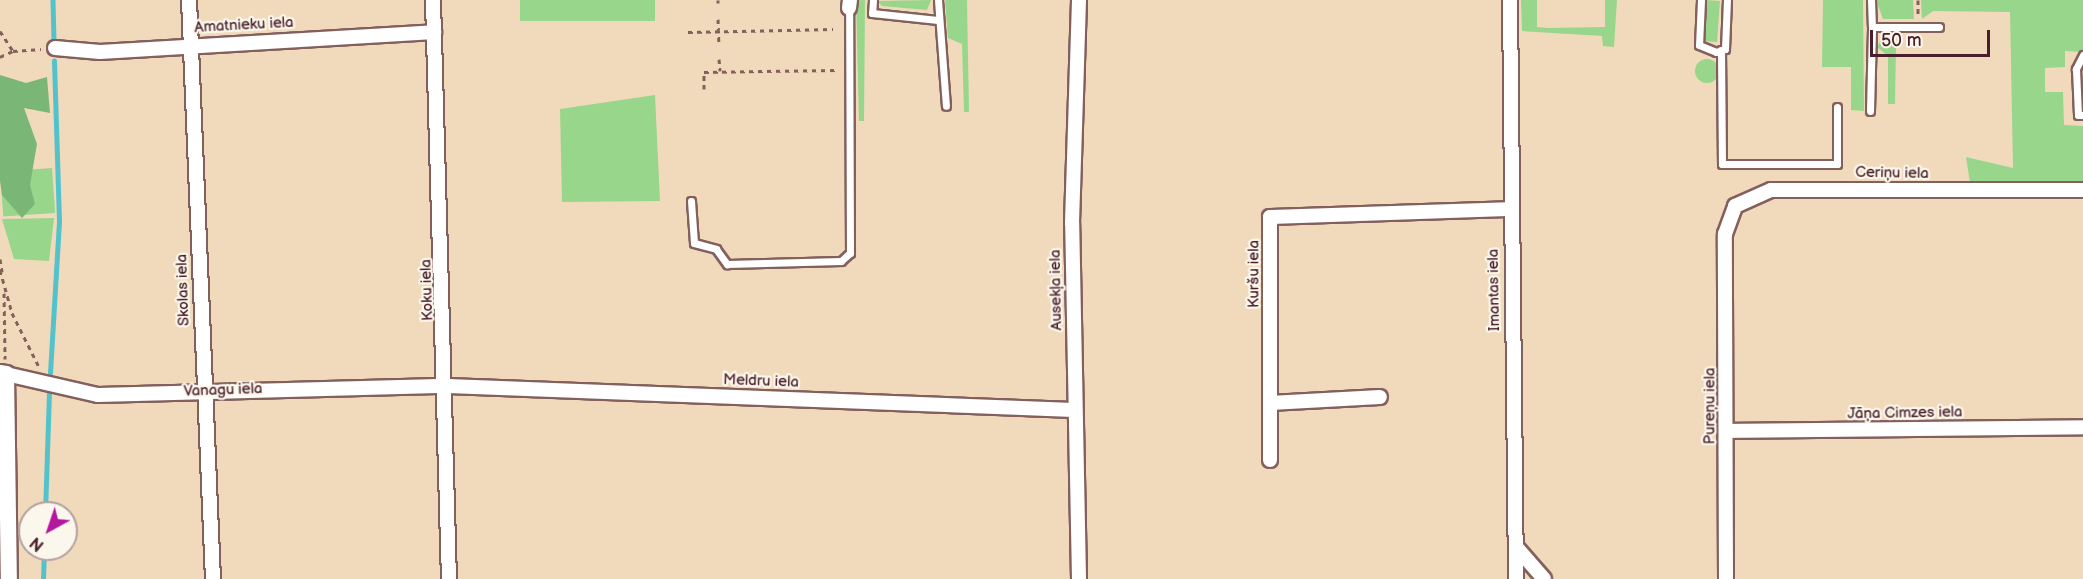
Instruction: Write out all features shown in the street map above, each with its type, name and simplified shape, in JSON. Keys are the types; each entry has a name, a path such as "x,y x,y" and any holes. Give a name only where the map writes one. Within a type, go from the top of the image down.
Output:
{"street":[{"name":"Skolas iela","path":"189,0 203,390 213,579"},
{"name":"Koku iela","path":"433,0 448,386 449,579"},
{"name":"Ausekļa iela","path":"1079,0 1074,410 1079,579"},
{"name":"Imantas iela","path":"1510,0 1508,209 1516,579"},
{"name":"Amatnieku iela","path":"55,48 100,52 434,32"},
{"name":"Ceriņu iela","path":"1725,234 1734,206 1771,190 2083,190"},
{"name":"Kuršu iela","path":"1270,460 1270,218 1508,209"},
{"name":"Pureņu iela","path":"1725,234 1726,579"},
{"name":"Vanagu iela","path":"3,374 98,395 203,390 448,386"},
{"path":"3,374 9,579"},
{"name":"Meldru iela","path":"448,386 1074,410"},
{"path":"1270,403 1380,397"},
{"name":"Jāņa Cimzes iela","path":"1726,431 2083,427"},
{"path":"1517,548 1544,579"}],"lane":[{"path":"873,0 872,13 938,20"},
{"path":"938,0 946,106"},
{"path":"1701,0 1699,45 1721,50"},
{"path":"1727,0 1721,50 1722,164 1837,164 1837,107"},
{"path":"1870,111 1871,0"},
{"path":"691,201 694,243 716,249 728,264 841,261 854,241 849,4"},
{"path":"1872,27 1939,27"},
{"path":"2083,55 2079,69 2078,115 2083,115"}],"path":[{"path":"1918,0 1918,27"},
{"path":"718,19 719,44"},
{"path":"688,32 833,29"},
{"path":"0,31 13,51"},
{"path":"0,57 13,51 55,48"},
{"path":"719,59 720,72"},
{"path":"704,89 704,72 850,70"},
{"path":"0,259 4,291 3,374"},
{"path":"0,270 4,291 48,384"}],"green space":[{"path":"520,0 655,0 655,21 520,21"},
{"path":"856,0 865,0 864,121 859,121"},
{"path":"931,0 927,10 882,6 877,1"},
{"path":"945,0 967,0 969,112 964,112 962,44 948,38"},
{"path":"1521,0 1537,0 1537,27 1548,28 1605,27 1605,0 1617,0 1614,47 1603,46 1602,36 1522,31"},
{"path":"1706,0 1720,1 1717,42 1703,41"},
{"path":"1823,0 1863,0 1864,111 1851,110 1851,67 1822,67"},
{"path":"1876,0 1913,0 1914,19 1883,19"},
{"path":"1921,0 2083,0 2083,52 2065,51 2065,67 2045,68 2045,92 2063,92 2064,125 2083,126 2083,183 1970,183 1966,157 2013,168 2010,12 1933,11 1922,19"},
{"path":"1883,37 1896,46 1895,104 1888,104 1888,56 1877,47"},
{"path":"1707,59 1716,62 1719,71 1716,80 1707,83 1698,80 1695,71 1698,62"},
{"path":"0,75 26,83 47,77 50,113 24,108 37,144 30,185 35,204 22,218 2,195"},
{"path":"655,95 660,201 562,202 560,109"},
{"path":"52,168 55,213 3,217 0,172"},
{"path":"54,218 49,261 14,259 2,219"}],"waterway":[{"path":"53,0 54,41"},
{"path":"50,373 59,221 54,61"},
{"path":"45,501 49,392"},
{"path":"43,579 44,561"}]}
